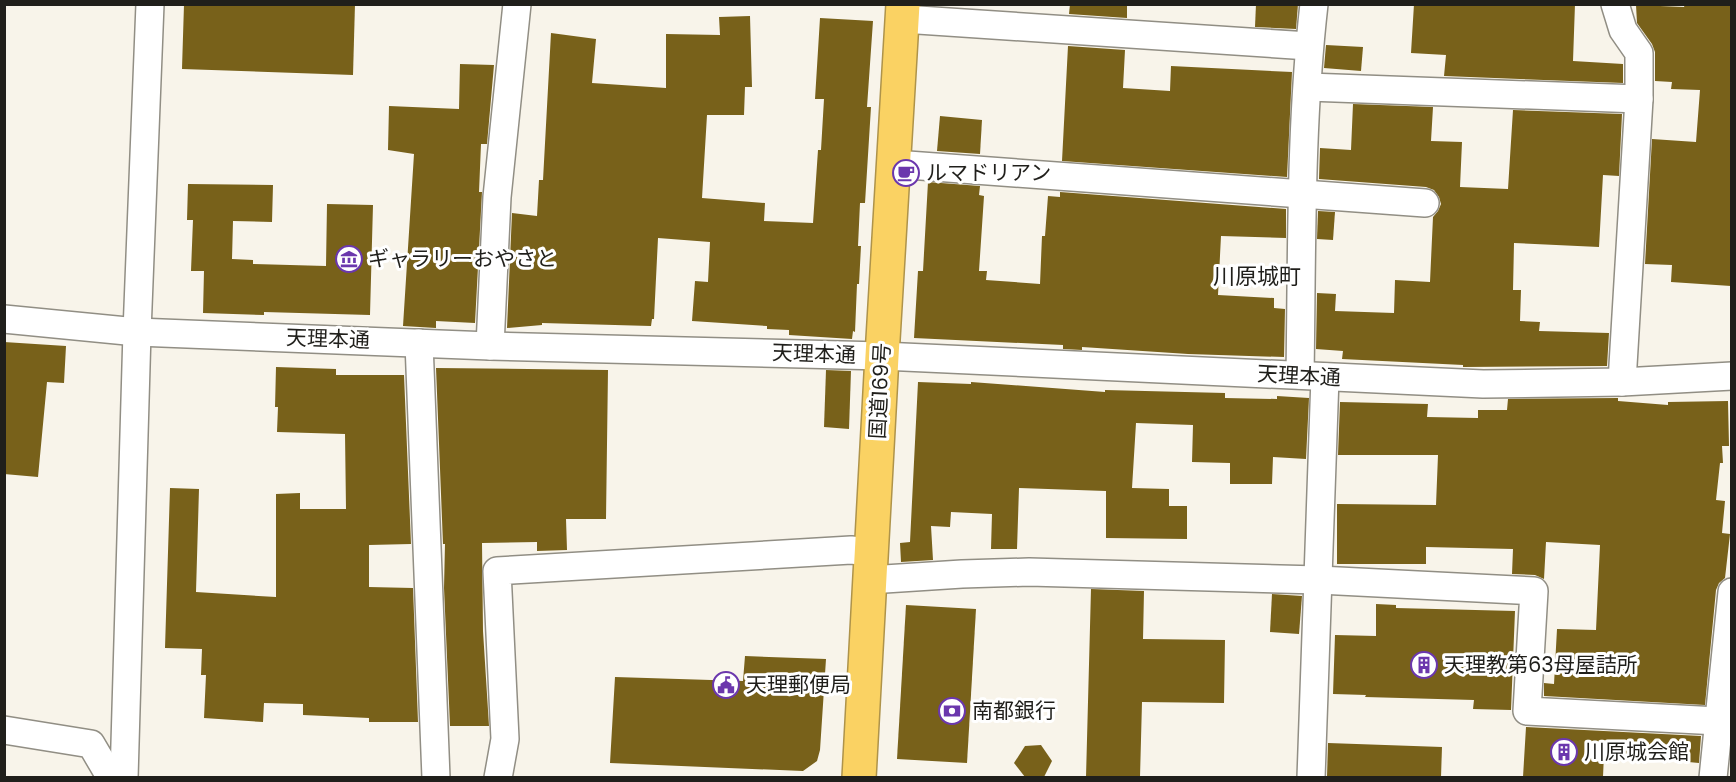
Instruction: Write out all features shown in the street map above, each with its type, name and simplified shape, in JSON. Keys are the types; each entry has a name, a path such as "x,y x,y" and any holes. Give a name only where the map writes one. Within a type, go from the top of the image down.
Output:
{"highway":[{"name":"国道169号","path":"859,777 903,12"}],"street":[{"path":"124,777 137,332 150,4"},
{"path":"490,346 497,197 517,4"},
{"path":"1311,777 1320,580 1303,195 1314,4"},
{"path":"1615,4 1623,30 1639,53 1639,99 1622,381"},
{"path":"903,12 1310,46"},
{"path":"1308,87 1639,99"},
{"path":"894,164 1425,203"},
{"name":"天理本通","path":"4,319 137,332 490,346 882,356 1483,384 1731,376"},
{"path":"419,343 436,777"},
{"path":"498,777 505,739 496,571 851,550 870,566 962,574 1029,572 1320,580 1534,591 1527,711 1718,721"},
{"path":"1713,777 1731,592"},
{"path":"4,730 91,744 111,777"}],"building":[{"path":"184,4 355,4 353,75 182,69"},
{"path":"1070,4 1127,4 1127,18 1069,14"},
{"path":"1256,4 1298,4 1296,29 1255,27"},
{"path":"1414,4 1575,4 1573,61 1623,64 1623,83 1444,76 1446,55 1411,53"},
{"path":"1685,4 1731,4 1731,286 1671,282 1672,265 1645,264 1652,139 1696,142 1700,90 1671,89 1672,82 1655,81 1655,52 1637,23 1636,5 1684,7"},
{"path":"750,16 752,87 745,87 744,115 707,115 702,198 765,203 764,221 813,223 824,99 815,99 820,18 873,21 867,107 871,107 865,203 860,203 859,284 857,284 855,332 853,331 852,339 789,335 789,330 767,329 767,326 692,321 695,281 708,282 710,242 658,238 654,319 652,319 651,326 542,323 542,325 507,328 512,213 537,216 539,180 543,180 551,33 596,39 592,83 666,88 666,34 720,35 719,17"},
{"path":"1326,45 1363,47 1361,71 1324,68"},
{"path":"1068,46 1125,50 1123,88 1170,91 1171,66 1292,72 1287,177 1062,161"},
{"path":"460,64 494,65 487,144 481,144 479,192 482,192 475,323 436,321 436,328 403,326 414,154 388,150 389,106 459,109"},
{"path":"1353,104 1433,107 1431,141 1462,142 1460,187 1508,189 1513,110 1622,114 1619,176 1603,175 1599,247 1514,243 1513,290 1521,290 1520,321 1540,322 1539,331 1609,333 1607,366 1463,367 1463,365 1342,359 1343,351 1316,349 1317,293 1336,294 1335,311 1394,313 1395,280 1430,282 1433,217 1441,204 1434,190 1426,187 1319,179 1320,148 1351,150"},
{"path":"940,116 982,120 980,154 937,151"},
{"path":"928,182 980,186 979,195 984,196 979,271 987,271 986,280 1040,284 1042,236 1045,236 1048,196 1060,197 1060,192 1286,209 1286,238 1221,236 1218,295 1274,298 1274,308 1285,309 1284,357 1082,347 1082,350 1063,349 1063,345 914,338 918,271 923,271"},
{"path":"188,184 273,185 272,222 233,221 232,259 253,260 253,264 326,266 327,204 373,205 370,315 203,313 204,271 191,271 193,220 187,220"},
{"path":"1318,211 1335,212 1333,240 1317,239"},
{"path":"4,342 66,346 64,383 47,382 38,477 4,474"},
{"path":"276,367 336,369 336,375 404,375 411,544 369,545 369,587 413,588 418,722 369,722 369,718 303,715 303,704 264,703 263,722 204,718 206,675 201,675 202,649 165,648 170,488 199,489 196,592 276,597 276,494 300,493 300,509 346,509 345,434 277,432"},
{"path":"436,368 608,370 606,519 566,519 567,550 537,551 537,542 482,543 483,631 489,726 450,726 444,588 445,544 443,544"},
{"path":"826,370 851,371 849,429 824,427"},
{"path":"918,382 971,384 971,382 1105,392 1105,390 1225,393 1225,398 1277,399 1277,396 1309,398 1306,459 1273,457 1272,484 1230,484 1230,463 1192,462 1193,425 1136,423 1132,488 1169,489 1169,506 1187,506 1187,539 1106,538 1106,491 1019,488 1017,549 991,549 992,514 951,512 950,527 931,526 933,560 901,562 900,543 910,542"},
{"path":"1618,398 1618,401 1668,405 1668,402 1728,401 1729,446 1722,446 1723,463 1720,463 1716,500 1725,501 1722,533 1730,534 1725,578 1716,590 1705,705 1544,696 1544,683 1554,684 1557,629 1596,630 1600,545 1546,542 1544,579 1535,575 1512,574 1513,549 1426,547 1426,564 1337,564 1337,504 1436,505 1438,455 1338,455 1340,402 1428,404 1427,417 1478,418 1478,410 1507,410 1508,399"},
{"path":"1091,589 1144,591 1143,639 1225,640 1224,703 1142,702 1140,777 1086,777"},
{"path":"1272,594 1302,596 1299,634 1270,632"},
{"name":"天理教第63母屋詰所","path":"1376,604 1396,605 1396,608 1515,611 1511,710 1473,709 1474,700 1333,694 1335,635 1376,636"},
{"path":"906,605 976,609 967,763 897,759"},
{"path":"745,656 826,659 820,750 817,761 803,771 610,763 615,677 743,681"},
{"name":"川原城会館","path":"1526,727 1701,736 1699,763 1604,754 1603,777 1523,777"},
{"path":"1328,743 1442,747 1441,777 1327,777"},
{"path":"1041,745 1052,761 1044,777 1025,777 1014,763 1025,746"}],"place":[{"name":"ルマドリアン","path":"906,173"},
{"name":"ギャラリーおやさと","path":"349,259"},
{"name":"天理教第63母屋詰所","path":"1424,665"},
{"name":"天理郵便局","path":"726,685"},
{"name":"南都銀行","path":"952,711"},
{"name":"川原城会館","path":"1564,752"}],"district":[{"name":"川原城町","path":"1257,276"}]}
